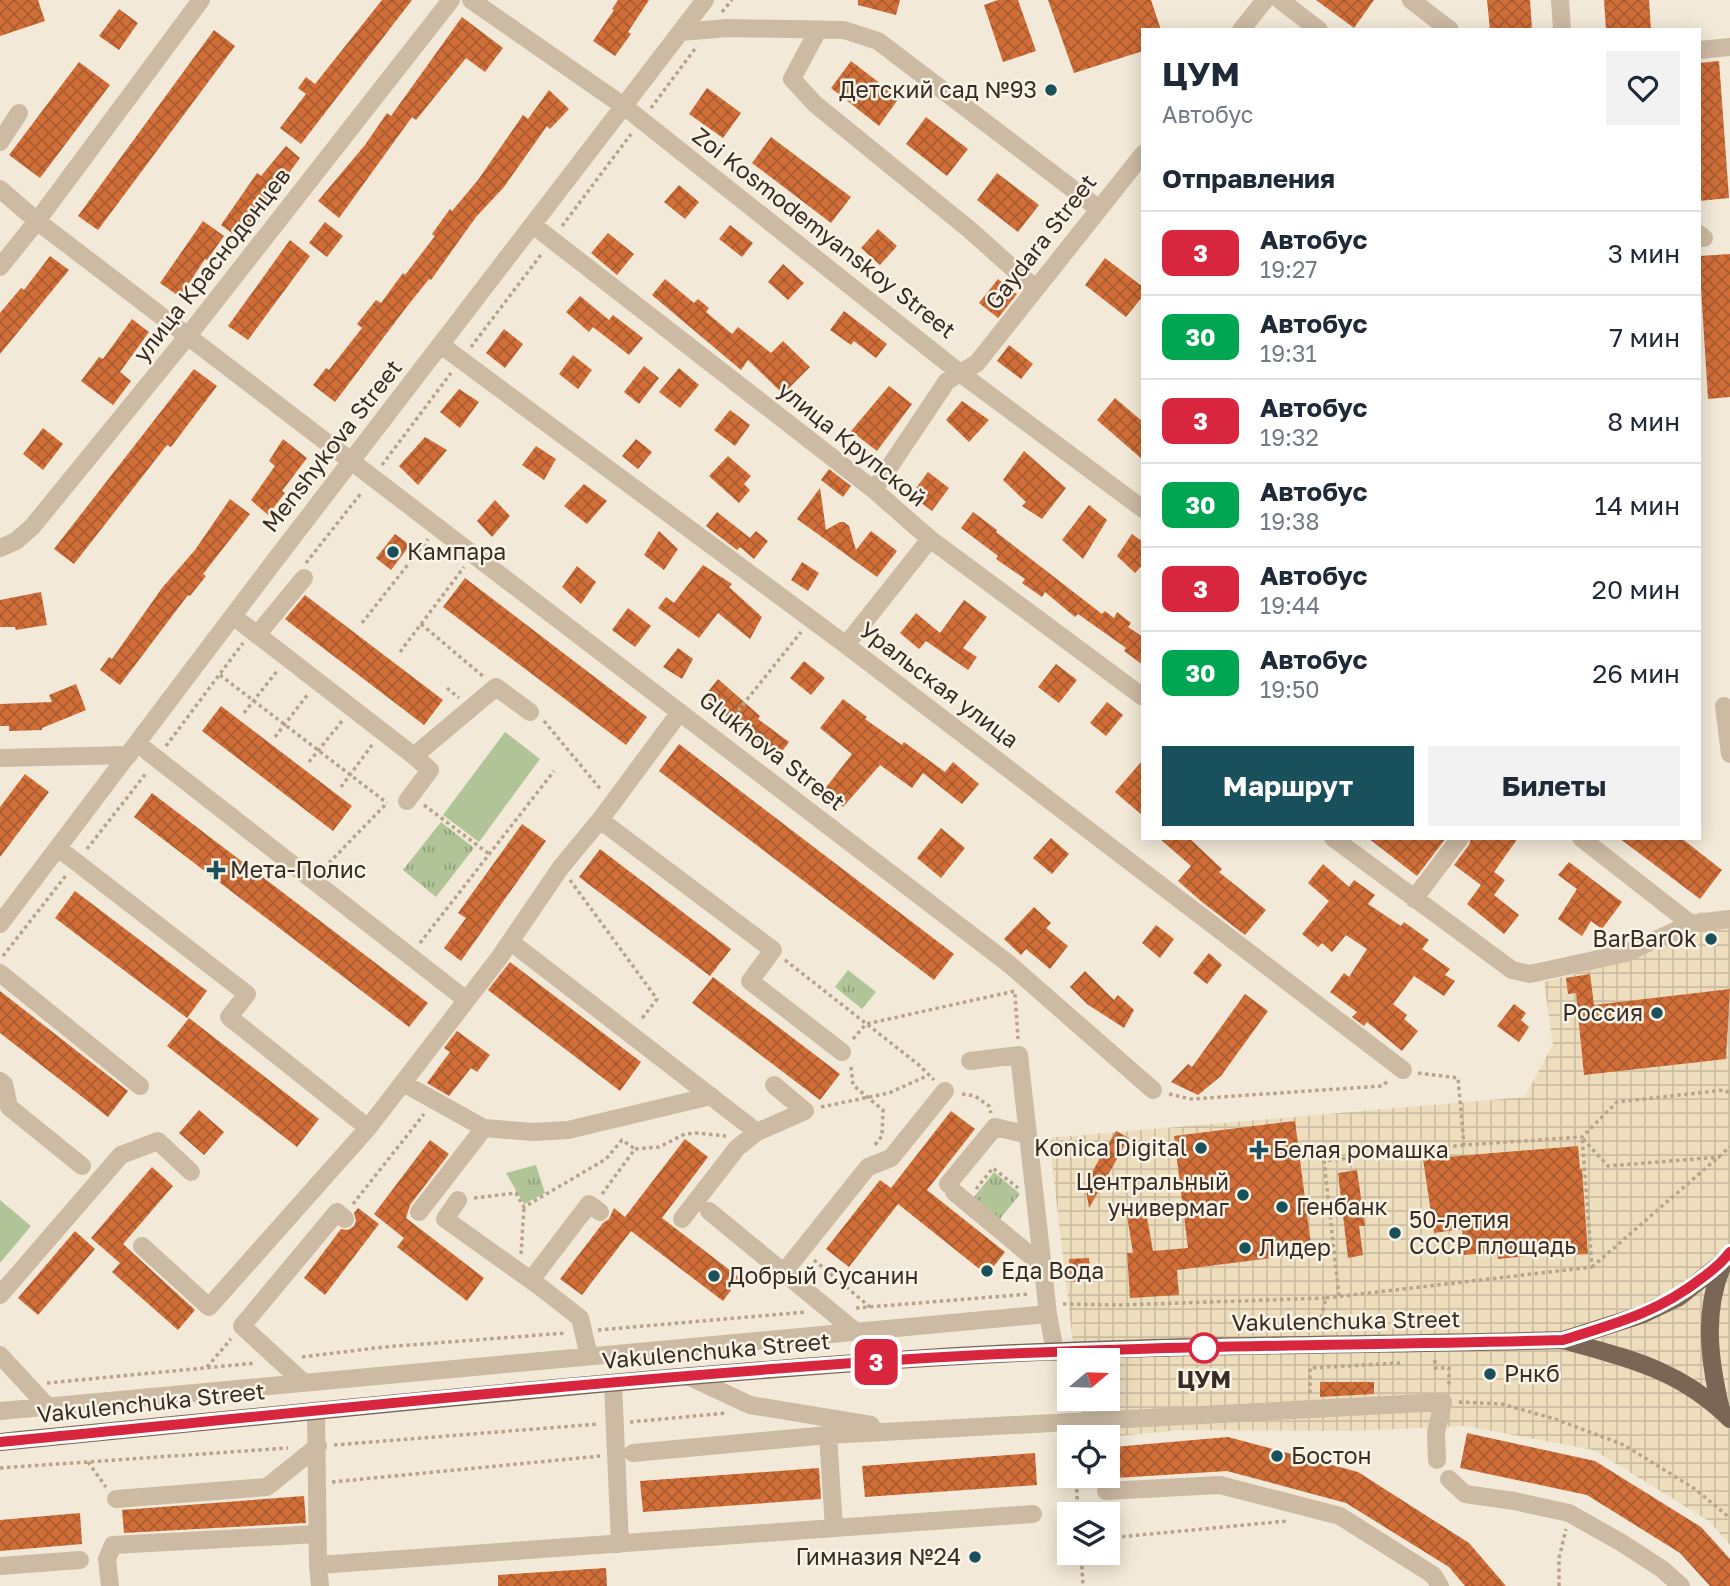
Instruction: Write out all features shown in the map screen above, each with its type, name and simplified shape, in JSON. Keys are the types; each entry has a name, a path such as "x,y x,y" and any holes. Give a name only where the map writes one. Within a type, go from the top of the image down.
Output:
{"main road":[{"name":"Vakulenchuka Street","path":"0,1442 690,1377 926,1358 1055,1352 1563,1340 1642,1315 1679,1297 1727,1257"},
{"path":"1726,1415 1711,1367 1709,1323 1714,1292 1727,1257"},
{"name":"Vakulenchuka Street","path":"1563,1340 1647,1364 1682,1382 1726,1415"}],"street":[{"path":"0,267 201,0"},
{"name":"улица Краснодонцев","path":"0,548 16,541 32,527 187,337 451,0"},
{"name":"Zoi Kosmodemyanskoy Street","path":"471,0 625,107 960,373 1141,508"},
{"name":"Menshykova Street","path":"0,924 705,0"},
{"path":"1243,28 1265,0"},
{"path":"1280,0 1316,28"},
{"path":"1411,0 1447,28"},
{"path":"1560,0 1562,28"},
{"path":"681,32 727,28 844,30 878,41 1099,209"},
{"path":"818,30 792,79 815,104 970,230 1036,289"},
{"path":"1701,50 1730,47"},
{"path":"0,142 19,113"},
{"name":"Gaydara Street","path":"874,490 947,381 977,363 1141,156"},
{"name":"Glukhova Street","path":"0,189 37,221 351,463 1009,964 1153,1090"},
{"name":"улица Крупской","path":"533,225 874,490 930,539 1141,696"},
{"name":"Уральская улица","path":"440,345 846,645 1402,1070"},
{"path":"846,645 930,539"},
{"path":"255,633 303,573"},
{"path":"233,616 430,770 409,798"},
{"path":"414,756 496,687 530,712"},
{"path":"1724,706 1730,754"},
{"path":"142,1246 208,1307 368,1128 511,942 561,867 600,820 680,712"},
{"path":"0,758 134,749 157,759 465,999"},
{"path":"600,820 773,950 750,981 842,1052"},
{"path":"1336,840 1496,960 1512,970 1530,974 1626,953 1691,924 1730,919"},
{"path":"1415,899 1459,840"},
{"path":"1584,840 1691,924"},
{"path":"58,849 247,994 229,1017 368,1128"},
{"path":"511,942 711,1096 753,1135"},
{"path":"0,973 140,1086"},
{"path":"970,1061 1019,1055 1042,1265 1055,1352"},
{"path":"0,1082 4,1084 5,1113 82,1166"},
{"path":"403,1083 484,1128 533,1132 568,1130 711,1096"},
{"path":"682,1219 737,1147 753,1135 805,1111 774,1085"},
{"path":"783,1272 868,1167 891,1158 946,1091"},
{"path":"1028,1135 995,1127 956,1192 1042,1265"},
{"path":"419,1212 484,1128"},
{"path":"0,1295 121,1155 158,1141 191,1172"},
{"path":"458,1200 445,1219 580,1318 589,1356"},
{"path":"531,1280 589,1204 597,1209"},
{"path":"709,1211 856,1332"},
{"path":"304,1383 242,1326 337,1212 344,1218"},
{"path":"0,1411 1048,1314"},
{"path":"0,1355 48,1407"},
{"path":"690,1377 750,1405 911,1430"},
{"path":"613,1384 615,1423 625,1453 620,1544"},
{"path":"625,1453 828,1435 1443,1402 1436,1433 1437,1460"},
{"path":"316,1412 320,1586"},
{"path":"828,1435 834,1528"},
{"path":"116,1499 267,1488 318,1446"},
{"path":"1449,1479 1465,1494 1569,1513 1662,1569 1681,1586"},
{"path":"1106,1491 1220,1485 1340,1516 1433,1575 1440,1586"},
{"path":"318,1565 1032,1514"},
{"path":"110,1586 107,1559 113,1545 317,1534"},
{"path":"0,1566 80,1560"}],"path":[{"path":"647,113 732,0"},
{"path":"376,474 457,366"},
{"path":"303,573 368,485"},
{"path":"362,623 437,528"},
{"path":"400,652 473,555"},
{"path":"715,740 811,620"},
{"path":"421,624 496,687"},
{"path":"0,960 220,674 255,633"},
{"path":"244,713 288,658"},
{"path":"220,674 387,803"},
{"path":"275,737 318,682"},
{"path":"309,762 352,708"},
{"path":"530,712 538,714 612,803"},
{"path":"341,787 382,732"},
{"path":"411,955 554,771"},
{"path":"313,879 394,796 409,798 489,854"},
{"path":"561,867 657,999 631,1034"},
{"path":"773,950 919,1065"},
{"path":"866,1024 1015,991"},
{"path":"1017,1005 1018,1034"},
{"path":"842,1052 850,1059 853,1085 883,1110 881,1136 871,1149"},
{"path":"1153,1090 1191,1100 1382,1086 1402,1070 1458,1078 1464,1145"},
{"path":"805,1111 889,1093 929,1075"},
{"path":"1339,1296 1324,1161 1464,1145 1582,1137 1617,1102 1724,1090 1730,1093"},
{"path":"946,1091 975,1096 989,1106 995,1127"},
{"path":"344,1218 435,1100"},
{"path":"524,1207 606,1159 622,1140 635,1149 659,1147 685,1134 753,1135"},
{"path":"1582,1137 1608,1166 1720,1157"},
{"path":"1582,1137 1592,1267"},
{"path":"1326,1298 1592,1267 1730,1147"},
{"path":"597,1209 635,1149"},
{"path":"956,1192 993,1168 1035,1202"},
{"path":"458,1200 516,1193 524,1207 522,1247"},
{"path":"801,1250 871,1307"},
{"path":"207,1367 242,1326"},
{"path":"1435,1360 1435,1368 1449,1368"},
{"path":"1309,1381 1310,1368 1410,1362"},
{"path":"1443,1402 1502,1404 1555,1419 1624,1445 1695,1489 1730,1518"},
{"path":"615,1423 733,1413"},
{"path":"318,1483 625,1453"},
{"path":"87,1462 116,1499"},
{"path":"1559,1586 1559,1558 1569,1513"},
{"path":"1120,1537 1299,1520"},
{"path":"1082,1565 1083,1586"}],"green space":[{"path":"505,732 540,759 479,842 443,815"},
{"path":"441,822 474,848 436,897 403,870"},
{"path":"848,970 876,992 862,1009 835,987"},
{"path":"536,1165 545,1193 524,1204 506,1173"},
{"path":"994,1172 1020,1194 1000,1219 974,1197"},
{"path":"0,1200 31,1226 0,1263"}],"shaded area":[{"name":"50-летия СССР площадь","path":"1730,910 1730,1545 1709,1521 1594,1450 1465,1426 1349,1431 1181,1430 1120,1436 1120,1425 1082,1425 1081,1411 1120,1411 1120,1348 1074,1348 1049,1138 1525,1097 1553,1044 1544,982 1651,953 1681,938 1691,913"}],"building":[{"path":"0,0 38,0 45,21 0,36"},
{"path":"382,0 412,0 301,144 280,128 306,94 298,88 306,77 315,84"},
{"path":"618,0 649,0 628,32 631,34 615,56 593,41"},
{"path":"858,0 900,0 896,15 858,5"},
{"path":"998,0 1018,0 1036,51 1003,62 984,5"},
{"path":"1048,0 1151,0 1160,28 1141,28 1141,52 1074,73"},
{"path":"1316,0 1374,0 1354,28"},
{"path":"1487,0 1530,0 1532,28 1490,28"},
{"path":"1604,0 1649,0 1651,28 1606,28"},
{"path":"119,9 138,23 119,50 99,36"},
{"path":"462,17 503,48 485,72 466,58 416,120 412,117 339,218 318,201 365,145 387,113 391,116"},
{"path":"214,30 235,46 98,230 78,216"},
{"path":"851,61 899,98 879,126 831,88"},
{"path":"1719,61 1729,198 1701,201 1701,63"},
{"path":"79,62 110,85 40,178 9,155"},
{"path":"707,88 741,113 723,138 689,114"},
{"path":"549,90 569,109 550,129 547,126 504,187 476,217 431,280 429,279 405,309 335,402 313,385 326,368 329,370 362,328 357,324 376,300 381,303 403,273 405,275 435,236 432,234 450,209 452,211 478,180 523,115 528,119"},
{"path":"926,117 968,149 947,176 906,144"},
{"path":"771,137 851,197 831,223 752,163"},
{"path":"286,146 300,158 240,239 221,225 257,173 261,176"},
{"path":"997,173 1039,205 1018,232 977,200"},
{"path":"679,185 699,202 685,219 664,202"},
{"path":"203,221 224,236 180,297 160,283"},
{"path":"325,222 343,236 327,257 309,243"},
{"path":"730,225 753,243 742,257 719,239"},
{"path":"878,229 897,246 880,265 861,248"},
{"path":"608,233 634,254 617,275 591,253"},
{"path":"290,240 310,256 248,340 228,326"},
{"path":"1730,254 1730,397 1708,399 1701,256"},
{"path":"50,256 69,270 0,354 0,313 21,288 24,290"},
{"path":"1105,258 1141,285 1141,298 1126,317 1085,285"},
{"path":"783,264 804,283 788,300 768,282"},
{"path":"665,279 694,303 698,299 709,308 706,312 732,334 738,327 771,353 783,341 810,367 783,394 748,360 741,370 652,295"},
{"path":"998,279 1017,294 998,318 979,303"},
{"path":"580,296 609,320 613,315 643,338 629,355 593,327 589,332 566,312"},
{"path":"844,311 887,344 876,358 854,341 851,345 830,330"},
{"path":"132,319 149,332 120,372 131,381 113,405 81,381 99,357 103,359"},
{"path":"504,329 523,344 505,368 486,353"},
{"path":"1009,345 1033,364 1021,379 997,361"},
{"path":"573,355 592,370 578,389 559,374"},
{"path":"644,366 659,378 639,404 624,392"},
{"path":"679,368 699,385 680,408 659,392"},
{"path":"194,369 217,386 171,447 167,445 74,564 54,549"},
{"path":"889,386 912,404 877,451 851,431"},
{"path":"459,389 479,402 460,428 440,412"},
{"path":"1115,398 1141,420 1141,458 1097,420"},
{"path":"962,401 989,420 969,442 946,420"},
{"path":"730,410 750,425 735,446 714,430"},
{"path":"43,428 63,444 43,470 23,454"},
{"path":"425,437 447,450 418,485 399,466"},
{"path":"283,439 307,458 268,515 251,500 275,466 269,461"},
{"path":"636,439 652,452 638,469 622,456"},
{"path":"536,446 556,459 544,480 522,465"},
{"path":"1024,451 1066,488 1042,519 1022,506 1026,502 1003,480"},
{"path":"728,456 751,476 744,484 750,490 739,503 709,476"},
{"path":"829,469 851,486 843,497 821,480"},
{"path":"928,472 949,488 932,511 911,495"},
{"path":"584,484 607,501 587,524 564,506"},
{"path":"820,488 826,530 844,522 849,526 856,550 871,531 897,551 877,577 797,519"},
{"path":"230,499 250,514 203,574 206,576 190,596 188,595 120,685 100,670 109,657 112,659 162,588 195,550"},
{"path":"495,500 510,516 492,537 477,521"},
{"path":"1089,505 1107,520 1083,559 1062,540"},
{"path":"717,512 750,538 756,531 768,541 754,559 740,547 737,550 706,526"},
{"path":"973,512 1102,614 1105,611 1114,618 1117,612 1131,623 1128,627 1141,636 1141,664 1124,651 1126,648 1078,614 1075,617 1045,592 1042,597 1022,583 1025,579 996,559 998,556 961,528"},
{"path":"659,531 678,549 664,570 644,555"},
{"name":"Кампара","path":"395,534 410,545 391,570 376,558"},
{"path":"1132,534 1141,541 1141,566 1135,573 1117,556"},
{"path":"802,562 819,573 808,591 791,580"},
{"path":"703,565 732,584 729,587 762,617 750,639 718,613 699,638 658,608 666,597 674,603"},
{"path":"577,566 596,582 581,604 562,587"},
{"path":"465,578 647,717 626,745 443,607"},
{"path":"41,592 47,625 16,630 15,627 0,627 0,600"},
{"path":"305,595 443,700 424,725 285,619"},
{"path":"964,600 987,617 963,648 977,657 968,670 926,641 919,649 900,633 916,613 940,633"},
{"path":"628,608 651,626 635,647 612,630"},
{"path":"678,648 693,659 682,679 663,667"},
{"path":"804,661 825,678 811,695 790,678"},
{"path":"1056,664 1077,680 1059,703 1038,687"},
{"path":"718,679 760,716 758,719 789,742 778,757 703,698"},
{"path":"76,684 86,710 42,730 9,731 9,726 0,726 0,704 52,702 49,695"},
{"path":"843,699 867,717 865,719 902,745 904,742 945,772 953,762 979,784 962,804 923,773 912,788 880,765 843,807 824,790 852,754 820,728"},
{"path":"1107,702 1123,715 1106,736 1090,723"},
{"path":"221,706 352,806 333,831 202,731"},
{"path":"679,744 954,954 934,980 659,771"},
{"path":"1141,762 1141,814 1115,792"},
{"path":"25,774 49,792 0,857 0,807"},
{"path":"152,793 428,1003 409,1027 134,817"},
{"path":"522,824 546,841 461,961 444,948 466,918 458,913"},
{"path":"941,828 965,848 941,878 917,858"},
{"path":"1051,838 1069,854 1052,874 1033,858"},
{"path":"1161,840 1191,840 1222,869 1219,872 1266,910 1245,935 1178,881 1191,866"},
{"path":"1371,840 1444,840 1417,876"},
{"path":"1470,840 1517,840 1494,872 1505,880 1494,895 1519,915 1504,934 1467,904 1481,885 1454,865"},
{"path":"1622,840 1684,840 1722,870 1700,899"},
{"path":"600,849 731,949 710,976 579,877"},
{"path":"1569,862 1622,902 1602,929 1591,921 1582,936 1558,919 1577,889 1558,875"},
{"path":"1323,864 1349,887 1354,880 1375,895 1368,904 1401,926 1404,922 1429,940 1422,949 1450,969 1445,975 1455,981 1444,996 1414,976 1393,1004 1407,1015 1404,1019 1418,1031 1402,1051 1367,1022 1364,1026 1352,1017 1357,1012 1330,992 1344,973 1349,977 1367,949 1346,935 1332,952 1322,943 1318,947 1302,934 1329,901 1308,883"},
{"path":"75,891 207,991 187,1018 55,918"},
{"path":"1034,907 1051,923 1046,928 1068,946 1050,969 1026,949 1021,955 1004,939"},
{"path":"1156,925 1174,939 1160,958 1142,943"},
{"path":"1209,953 1222,965 1207,984 1193,973"},
{"path":"510,962 641,1062 620,1091 488,990"},
{"path":"1085,971 1114,1000 1118,995 1134,1010 1124,1028 1087,1004 1070,987"},
{"path":"1590,974 1594,1005 1730,989 1726,1059 1584,1075 1576,993 1568,994 1566,978"},
{"path":"713,977 840,1074 820,1100 692,1003"},
{"path":"0,991 128,1091 108,1117 0,1033"},
{"path":"1245,994 1268,1011 1221,1076 1198,1095 1171,1082 1188,1064 1192,1067"},
{"path":"1514,1004 1526,1013 1521,1020 1529,1027 1519,1042 1497,1026"},
{"path":"189,1018 319,1119 297,1147 167,1046"},
{"path":"457,1031 490,1055 477,1072 471,1068 449,1096 427,1083 450,1052 444,1048"},
{"path":"199,1110 224,1132 204,1155 179,1133"},
{"path":"951,1111 975,1129 927,1190 1005,1252 987,1275 898,1204 849,1267 826,1249 880,1180 891,1188"},
{"name":"Центральный универмаг","path":"1295,1121 1312,1253 1177,1270 1179,1295 1130,1298 1127,1253 1133,1253 1127,1215 1146,1212 1153,1251 1188,1248 1174,1136"},
{"path":"1116,1131 1129,1138 1089,1208 1085,1184"},
{"path":"685,1139 708,1157 662,1218 740,1278 723,1301 631,1231 582,1295 560,1279 603,1223 609,1219 614,1208 625,1217"},
{"path":"430,1140 449,1154 410,1205 406,1218 484,1278 467,1301 397,1247 404,1238 374,1214"},
{"path":"1578,1146 1588,1254 1498,1259 1497,1252 1464,1255 1462,1229 1434,1233 1423,1159"},
{"path":"152,1167 173,1186 123,1244 195,1310 178,1330 112,1272 120,1263 91,1238"},
{"path":"1357,1170 1365,1226 1359,1226 1363,1255 1348,1258 1338,1173"},
{"path":"358,1208 379,1224 325,1295 304,1278 341,1229 348,1230 354,1226 354,1213"},
{"path":"75,1231 95,1249 38,1315 18,1298"},
{"path":"1089,1258 1091,1280 1070,1282 1069,1259"},
{"path":"1320,1382 1374,1382 1374,1394 1320,1397"},
{"path":"1467,1433 1595,1461 1701,1527 1730,1559 1730,1586 1710,1586 1680,1553 1587,1495 1460,1468"},
{"path":"1228,1437 1358,1472 1469,1543 1506,1586 1465,1586 1449,1567 1346,1503 1227,1471 1120,1478 1120,1446"},
{"path":"1035,1453 1037,1485 865,1497 862,1466"},
{"path":"819,1468 821,1499 643,1512 640,1481"},
{"path":"304,1496 306,1523 124,1533 122,1510"},
{"path":"80,1513 82,1544 0,1551 0,1520"},
{"path":"606,1568 607,1586 498,1586 498,1575"}],"bus line":[{"name":"3","path":"0,1442 690,1377 926,1358 1055,1352 1563,1340 1642,1315 1679,1297 1723,1262 1730,1252"}],"place":[{"name":"Детский сад №93","path":"1051,90"},
{"name":"Кампара","path":"393,552"},
{"name":"Мета-Полис","path":"216,870"},
{"name":"BarBarOk","path":"1711,939"},
{"name":"Россия","path":"1657,1013"},
{"name":"Konica Digital","path":"1201,1148"},
{"name":"Белая ромашка","path":"1259,1150"},
{"name":"Центральный универмаг","path":"1243,1195"},
{"name":"Генбанк","path":"1282,1207"},
{"name":"50-летия СССР площадь","path":"1395,1233"},
{"name":"Лидер","path":"1245,1248"},
{"name":"Еда Вода","path":"987,1271"},
{"name":"Добрый Сусанин","path":"714,1276"},
{"name":"ЦУМ","path":"1204,1348"},
{"name":"Рнкб","path":"1490,1374"},
{"name":"Бостон","path":"1277,1456"},
{"name":"Гимназия №24","path":"975,1557"}]}
